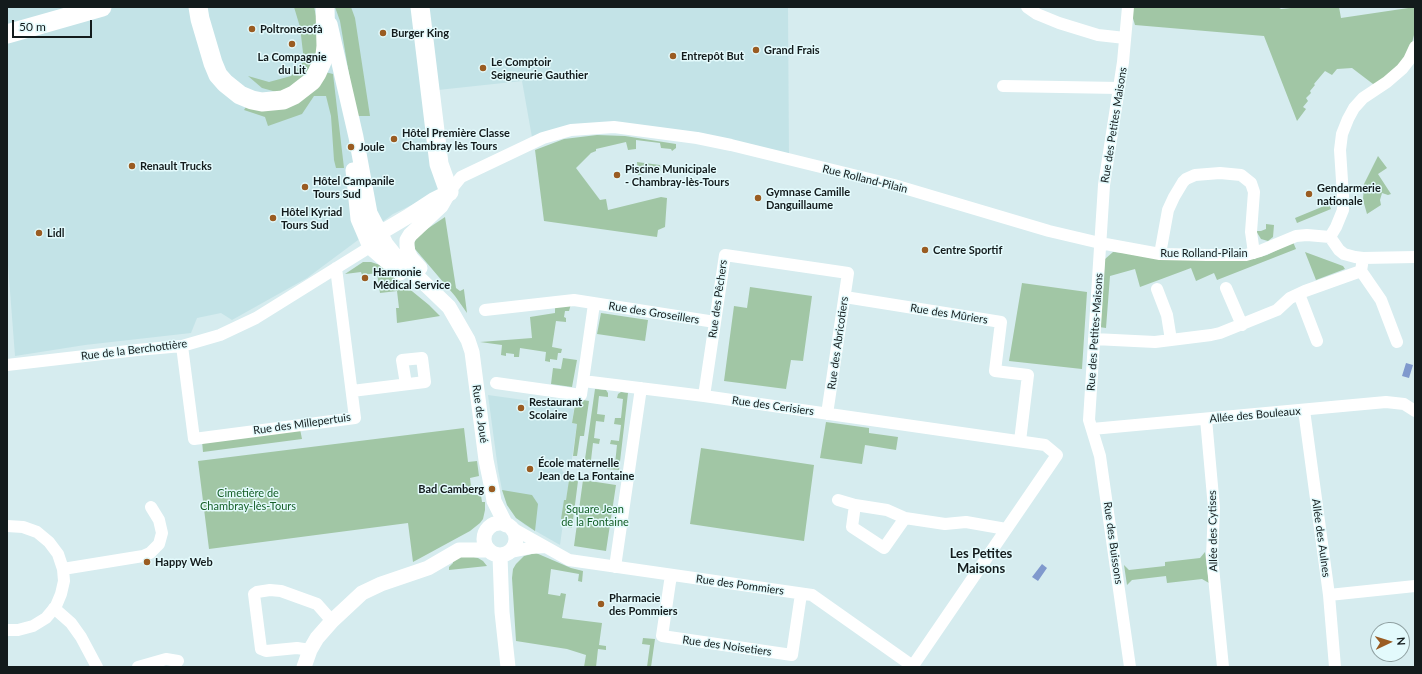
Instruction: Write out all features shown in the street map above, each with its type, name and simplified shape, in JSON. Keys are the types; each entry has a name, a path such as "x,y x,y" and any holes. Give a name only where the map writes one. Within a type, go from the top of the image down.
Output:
{"main road":[{"path":"7,22 57,7"},
{"path":"7,34 102,7"},
{"path":"198,7 200,19 218,75 224,83 240,95 262,102 283,100 294,95 312,81 318,73 325,55 326,46 325,7"},
{"path":"420,7 439,164 449,192"},
{"path":"427,7 448,164 449,192"}],"street":[{"path":"325,7 334,38 343,79 358,219 364,250 383,238 406,218 433,200 449,192"},
{"path":"1027,7 1037,14 1059,23 1098,35 1125,38"},
{"name":"Rue des Petites Maisons","path":"1100,243 1104,186 1119,88 1128,7"},
{"path":"1415,46 1409,60 1402,69 1387,82 1363,98 1354,108 1348,119 1342,134 1340,150 1343,210 1330,237 1339,250 1344,254 1359,257 1415,257"},
{"name":"Rue de Joué","path":"343,79 356,137 370,213 383,238 394,254 449,307 468,340 472,352 486,460 494,501 509,527"},
{"path":"1003,86 1119,88"},
{"name":"Rue Rolland-Pilain","path":"449,192 461,177 543,138 571,130 614,127 696,138 731,146 894,185 1025,224 1100,243 1160,254 1235,255 1254,253 1292,237 1307,235 1330,237"},
{"path":"1160,254 1168,210 1183,182 1195,175 1220,173 1241,175 1252,183 1254,192 1251,232 1254,253"},
{"path":"432,289 419,267 411,258 406,246 410,235 441,206 449,192"},
{"path":"383,238 420,225"},
{"name":"Rue des Petites-Maisons","path":"1091,424 1094,339 1100,243"},
{"name":"Rue de Joué","path":"364,250 443,310 462,329"},
{"name":"Rue de la Berchottière","path":"7,365 182,346 220,335 256,318 364,250"},
{"name":"Rue des Pêchers","path":"704,396 724,255 848,273"},
{"path":"1359,257 1361,271 1380,300 1397,342"},
{"name":"Rue des Millepertuis","path":"182,346 194,439 355,418 336,268"},
{"path":"1094,339 1149,342 1211,335 1277,310 1288,300 1299,294 1361,271"},
{"name":"Rue des Abricotiers","path":"827,414 848,273"},
{"path":"1226,288 1242,324"},
{"path":"1157,289 1167,315 1171,340"},
{"path":"1299,294 1317,341"},
{"name":"Rue des Mûriers","path":"845,297 1001,322 995,370 1028,375 1020,441"},
{"name":"Rue des Groseillers","path":"485,310 574,300 715,322"},
{"name":"Rue des Groseillers","path":"583,381 594,304"},
{"path":"496,383 581,395 583,381"},
{"name":"Rue des Cerisiers","path":"583,381 704,396 1045,445 1057,455 1006,529"},
{"path":"352,391 406,384"},
{"path":"615,567 641,388"},
{"name":"Allée des Bouleaux","path":"1091,424 1206,419 1386,402 1404,404 1415,411"},
{"name":"Allée des Aulnes","path":"1304,410 1329,595 1335,667"},
{"name":"Allée des Cytises","path":"1206,419 1214,508 1212,557 1224,667"},
{"name":"Rue des Buissons","path":"1091,424 1100,456 1130,667"},
{"path":"838,500 855,506 887,510 904,518 945,524 966,522 1006,529 913,667"},
{"name":"Rue de Joué","path":"489,528 494,501"},
{"path":"855,506 852,527 884,548 904,518"},
{"path":"63,569 143,556 150,553 159,544 162,533 159,520 151,507"},
{"path":"497,524 509,527 516,538 514,548 500,553 485,544 484,537 489,528 497,524"},
{"path":"7,526 23,527 37,532 49,542 58,554 63,569 64,581 61,594 54,608 46,618 33,626 18,630 7,630"},
{"name":"Rue des Pommiers","path":"509,527 569,560 812,595 913,667"},
{"path":"304,667 310,650 317,638 332,620 354,599 374,586 428,568 459,550 500,553 547,547"},
{"path":"500,553 502,612 508,667"},
{"name":"Rue des Noisetiers","path":"671,575 662,636 692,641 792,655 801,594"},
{"path":"1329,595 1415,586"},
{"path":"310,650 297,648 266,651 261,649 254,594 257,592 270,590 281,591 317,604 332,620"},
{"path":"54,608 71,623 81,637 97,667"},
{"path":"138,667 166,659 178,661"}],"shaded area":[{"path":"7,7 788,7 789,160 614,127 533,143 522,81 438,90 441,191 393,214 307,278 232,320 221,313 197,318 191,333 85,345 15,356 7,252"},
{"name":"École maternelle Jean de La Fontaine","path":"488,395 553,404 553,406 574,409 572,423 577,424 571,465 563,464 562,470 564,473 561,479 569,480 560,545 525,525 516,518 507,505 502,490 498,469"}],"green space":[{"path":"294,7 314,7 323,48 315,70 280,93 262,88 248,76 269,82 291,76 304,61 300,27"},
{"path":"335,7 351,7 355,18 370,116 356,116 340,21"},
{"path":"1133,7 1278,7 1281,9 1301,7 1339,7 1341,18 1415,7 1415,31 1411,47 1404,60 1379,83 1373,84 1352,68 1337,69 1332,75 1325,71 1314,84 1315,85 1310,91 1311,93 1306,98 1308,101 1303,107 1306,109 1297,121 1264,36 1135,25 1132,15"},
{"path":"325,72 333,74 344,168 336,168 334,160 331,116 326,96 314,96 302,114 268,126 265,117 244,110 248,104 269,105"},
{"path":"597,135 625,136 676,144 676,148 672,151 671,149 661,148 660,143 636,140 636,149 628,150 626,142 596,149 596,151 591,153 576,168 600,200 606,199 608,210 661,197 667,198 665,227 658,230 657,237 544,221 535,150 564,139"},
{"path":"1378,156 1387,168 1378,174 1391,194 1388,195 1382,193 1380,200 1381,205 1367,214 1363,200 1364,184"},
{"path":"637,162 660,165 661,171 638,175"},
{"path":"1329,204 1331,209 1297,223 1295,218"},
{"path":"445,217 456,288 460,291 464,289 467,313 455,296 415,249 414,243 418,235"},
{"path":"1266,224 1274,225 1273,237 1268,241 1261,239 1256,231 1266,229"},
{"path":"1293,242 1296,249 1217,280 1214,273 1196,281 1191,268 1140,287 1135,269 1110,276 1106,328 1099,327 1105,259 1113,252 1247,260 1267,255"},
{"path":"1305,252 1343,266 1345,269 1316,280"},
{"path":"363,262 371,262 380,265 429,305 440,316 397,323 396,308 399,308 397,291 380,293 377,273 362,275 361,272 345,274"},
{"path":"1022,283 1087,292 1082,369 1009,361"},
{"path":"750,287 812,296 803,361 791,360 786,389 724,381 734,306 747,308"},
{"path":"571,304 569,311 565,311 564,317 566,318 566,322 556,321 552,347 562,349 561,353 558,353 557,360 550,359 550,362 545,361 546,352 520,348 519,357 514,357 514,354 506,353 506,356 501,355 502,345 480,342 532,338 530,317 555,313 555,305"},
{"path":"601,313 648,320 645,341 597,334"},
{"path":"563,358 577,360 572,387 551,384 553,368 561,369"},
{"path":"595,389 606,390 608,393 608,397 599,396 597,414 605,415 604,422 596,421 594,438 600,439 599,444 593,443 591,460 597,462 596,467 584,466"},
{"path":"621,392 628,393 619,470 607,469 608,463 615,464 617,445 610,444 611,440 619,441 621,425 614,424 615,418 621,418 623,399 617,398 618,394"},
{"path":"576,399 589,401 584,436 580,436 577,456 573,456 577,424 572,423"},
{"path":"826,422 869,428 869,433 898,437 896,450 865,445 862,464 820,458"},
{"name":"Cimetière de Chambray-lès-Tours","path":"464,428 468,462 477,461 479,476 470,478 472,495 481,495 482,502 485,502 483,519 470,531 413,562 408,523 209,549 198,461"},
{"path":"300,429 302,439 203,452 202,441"},
{"path":"701,448 814,465 804,541 690,524"},
{"path":"569,480 578,481 572,528 562,526 564,519 561,519"},
{"name":"Square Jean de la Fontaine","path":"583,480 616,485 606,551 574,546"},
{"path":"502,490 532,495 538,504 535,531 516,518 507,505"},
{"path":"1205,552 1209,583 1202,579 1167,583 1166,576 1132,580 1127,585 1124,565 1129,570 1165,566 1165,562 1200,558"},
{"path":"536,553 571,568 583,571 582,582 578,581 579,574 551,569 548,594 560,596 561,593 566,594 562,618 602,623 599,645 606,646 606,650 598,649 596,667 584,667 586,655 567,649 516,641 512,578 513,569 524,556"},
{"path":"465,555 478,558 487,566 449,570 449,567 453,563 453,559"},
{"path":"643,638 655,639 651,667 647,667 650,645 642,644"}],"water":[{"path":"1406,363 1413,365 1409,378 1402,376"},
{"path":"1042,564 1047,568 1038,581 1032,577"}],"place":[{"name":"Poltronesofà","path":"252,29"},
{"name":"Burger King","path":"383,33"},
{"name":"La Compagnie du Lit","path":"292,44"},
{"name":"Grand Frais","path":"756,50"},
{"name":"Entrepôt But","path":"673,56"},
{"name":"Le Comptoir Seigneurie Gauthier","path":"483,68"},
{"name":"Hôtel Première Classe Chambray lès Tours","path":"394,139"},
{"name":"Joule","path":"351,147"},
{"name":"Renault Trucks","path":"132,166"},
{"name":"Piscine Municipale - Chambray-lès-Tours","path":"617,175"},
{"name":"Hôtel Campanile Tours Sud","path":"305,187"},
{"name":"Gendarmerie nationale","path":"1309,194"},
{"name":"Gymnase Camille Danguillaume","path":"758,198"},
{"name":"Hôtel Kyriad Tours Sud","path":"273,218"},
{"name":"Lidl","path":"39,233"},
{"name":"Centre Sportif","path":"925,250"},
{"name":"Harmonie Médical Service","path":"365,278"},
{"name":"Restaurant Scolaire","path":"521,408"},
{"name":"École maternelle Jean de La Fontaine","path":"530,469"},
{"name":"Bad Camberg","path":"492,489"},
{"name":"Happy Web","path":"147,562"},
{"name":"Pharmacie des Pommiers","path":"601,604"}],"district":[{"name":"Les Petites Maisons","path":"981,562"}]}
